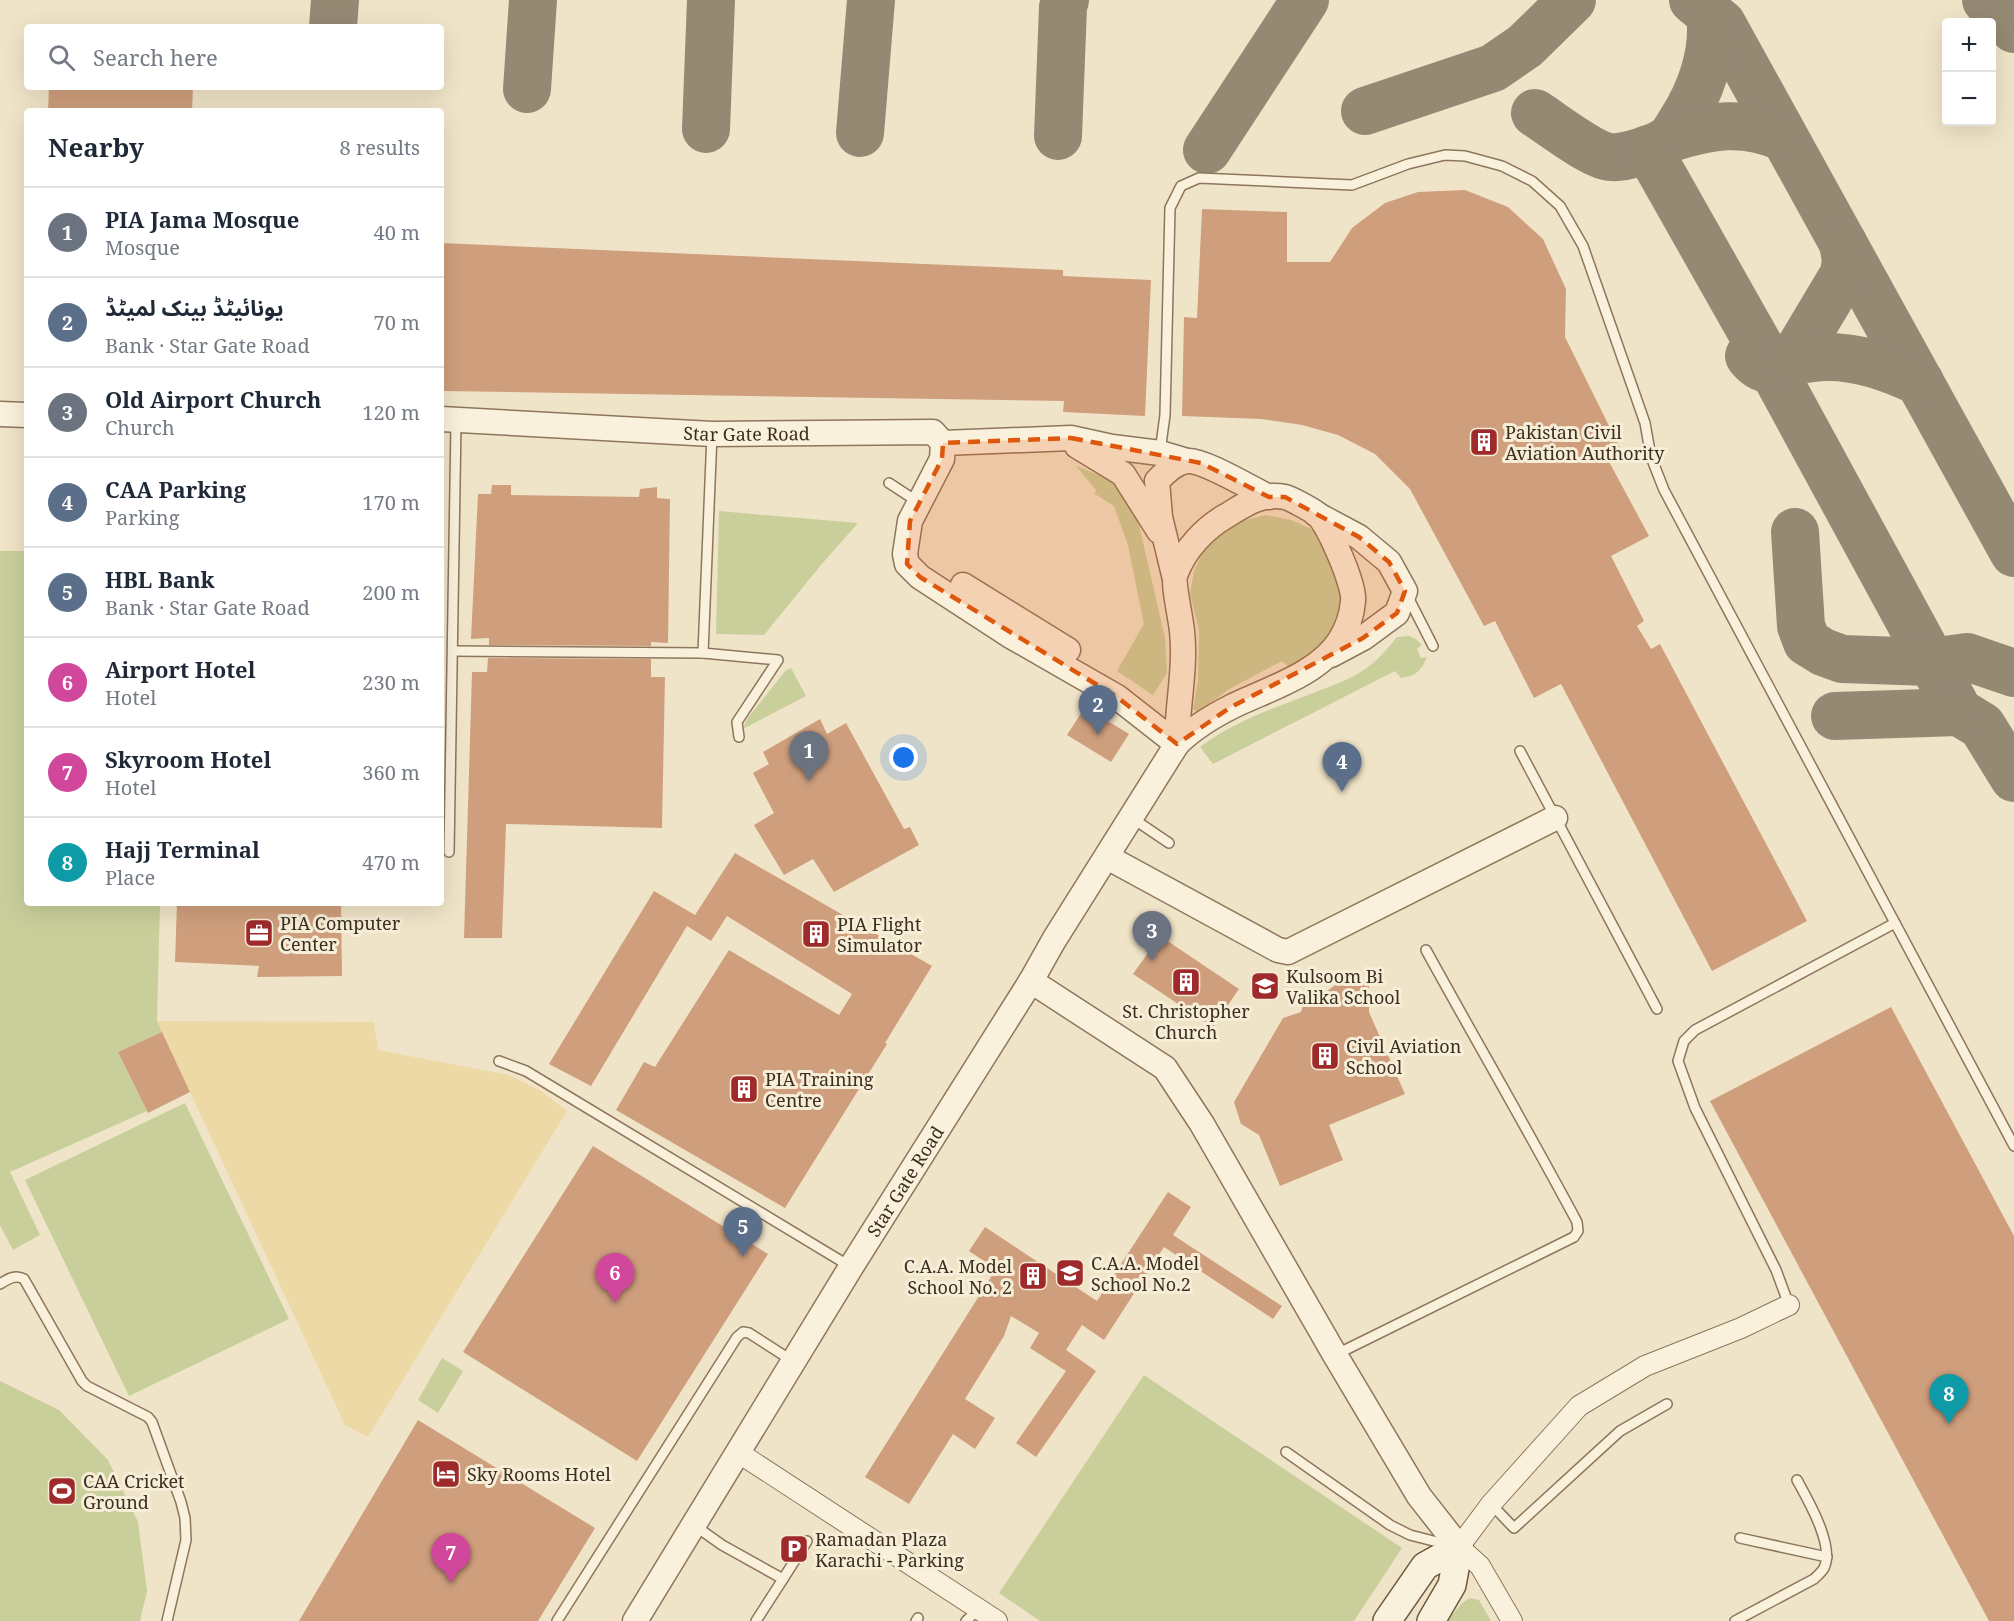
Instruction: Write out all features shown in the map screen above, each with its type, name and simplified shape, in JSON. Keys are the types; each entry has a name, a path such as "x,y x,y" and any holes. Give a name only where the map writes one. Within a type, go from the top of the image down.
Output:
{"main road":[{"path":"1387,1621 1425,1566 1459,1547"},
{"path":"1431,1621 1452,1586 1459,1547"}],"street":[{"path":"0,414 24,415"},
{"name":"Star Gate Road","path":"448,419 712,434 933,432 943,443"},
{"path":"1066,439 1123,474 1166,544"},
{"path":"1177,744 1150,703 1123,683 933,567 907,541 910,521 942,459 943,443 983,440 1066,439 1160,453 1201,463 1269,497"},
{"path":"1177,744 1177,717 1184,677 1183,632 1174,575 1160,517 1157,482 1169,469 1187,461"},
{"path":"1174,575 1187,552 1209,525 1256,498 1285,497 1359,537 1389,562 1405,591 1397,613 1363,638 1293,679 1231,707 1184,737 1177,744"},
{"path":"1316,514 1339,551 1353,600 1347,627 1326,658"},
{"name":"Star Gate Road","path":"635,1621 850,1267 1031,981 1177,744"},
{"path":"1107,857 1278,950 1288,952 1556,818"},
{"path":"1031,981 1165,1068 1202,1124 1419,1496 1459,1547 1480,1566 1512,1621"},
{"path":"1459,1547 1491,1504 1579,1406 1645,1366 1741,1328 1789,1305"},
{"path":"739,1453 973,1615 997,1621"}],"lane":[{"path":"1160,453 1165,415 1170,208 1180,186 1199,178 1352,185 1408,164 1445,155 1465,156 1502,166 1532,181 1560,206 1583,246 1626,365 1645,423 1651,458 1664,490 2014,1146"},
{"path":"448,419 453,651 449,852"},
{"path":"703,653 712,434"},
{"path":"889,483 918,502"},
{"path":"1405,591 1433,646"},
{"path":"453,651 703,653 778,660 737,722 739,737"},
{"path":"1520,751 1657,1009"},
{"path":"1132,818 1169,843"},
{"path":"1789,1305 1776,1270 1695,1108 1678,1061 1684,1041 1695,1030 1895,923"},
{"path":"1335,1355 1574,1237 1578,1231 1577,1222 1529,1132 1426,950"},
{"path":"499,1061 526,1071 850,1267"},
{"path":"0,1284 13,1277 24,1278 82,1381 87,1386 142,1412 152,1422 185,1518 186,1540 167,1621"},
{"path":"557,1621 737,1337 743,1332 749,1333 793,1362"},
{"path":"1491,1504 1514,1528 1620,1431 1667,1404"},
{"path":"1286,1452 1390,1525 1410,1535 1459,1547"},
{"path":"1735,1621 1814,1579 1823,1570 1827,1557 1825,1545 1811,1505 1797,1480"},
{"path":"694,1525 722,1545 783,1579"},
{"path":"1740,1538 1827,1557"},
{"path":"756,1621 807,1541"}],"highlighted area":[{"path":"1071,438 1201,463 1269,497 1285,497 1359,537 1389,562 1405,591 1397,613 1363,638 1231,707 1177,744 1117,697 920,577 907,564 910,521 942,459 943,443"}],"green space":[{"path":"1076,466 1112,483 1126,496 1137,516 1165,638 1167,673 1153,695 1117,671 1144,624 1128,545 1114,506 1095,494 1096,490"},
{"path":"719,511 858,523 764,635 716,634"},
{"path":"1266,515 1291,520 1316,531 1332,550 1345,596 1337,624 1318,651 1290,668 1282,661 1231,688 1197,712 1193,709 1198,681 1199,630 1190,594 1194,571 1204,549 1221,531 1241,521"},
{"path":"0,551 24,551 24,906 160,906 157,1021 162,1032 118,1052 147,1111 10,1172 40,1235 13,1250 0,1225"},
{"path":"1409,636 1422,645 1417,649 1421,658 1427,657 1423,666 1411,676 1401,678 1395,671 1213,764 1200,747 1254,716 1355,675 1376,660 1397,637"},
{"path":"791,668 806,696 743,729 747,719 786,670"},
{"path":"185,1103 289,1319 129,1396 25,1180"},
{"path":"442,1358 463,1371 438,1413 418,1400"},
{"path":"1144,1375 1402,1548 1354,1621 1040,1621 999,1593"},
{"name":"CAA Cricket Ground","path":"0,1381 59,1410 108,1460 138,1522 147,1591 140,1621 0,1621"},
{"path":"1470,1598 1479,1600 1491,1621 1447,1621 1462,1603"}],"sand":[{"path":"157,1021 374,1022 378,1050 509,1075 541,1091 567,1111 368,1437 345,1425"}],"building":[{"path":"49,90 193,90 192,108 48,108"},
{"name":"Pakistan Civil Aviation Authority","path":"1465,190 1508,207 1543,239 1566,289 1565,337 1620,448 1606,456 1649,536 1611,556 1644,621 1637,626 1651,649 1660,644 1807,921 1712,971 1561,684 1534,698 1495,621 1484,626 1410,489 1375,454 1338,435 1302,425 1261,419 1182,416 1184,317 1197,318 1202,209 1287,212 1287,262 1330,262 1352,228 1385,203 1418,192"},
{"path":"444,243 1063,270 1063,276 1151,280 1145,416 1063,412 1064,401 444,391"},
{"path":"492,485 511,485 511,495 639,497 640,489 657,487 657,498 670,499 668,643 651,642 651,646 489,645 489,638 471,639 478,494 491,494"},
{"path":"488,658 651,659 651,677 665,677 662,828 506,824 502,938 464,938 472,672 487,672"},
{"path":"1085,707 1129,734 1111,762 1067,735"},
{"path":"820,719 827,734 846,723 904,829 910,827 919,845 834,892 813,859 784,875 754,825 774,813 753,773 769,764 763,752"},
{"path":"735,853 932,966 885,1043 887,1044 785,1208 616,1110 644,1062 655,1067 729,950 839,1015 852,994 727,916 711,941 687,926 591,1086 549,1064 654,891 695,915"},
{"name":"PIA Computer Center","path":"177,906 341,906 342,976 257,977 259,966 175,962"},
{"name":"St. Christopher Church","path":"1160,936 1239,989 1213,1027 1133,974"},
{"name":"Civil Aviation School","path":"1346,977 1369,985 1369,1012 1405,1094 1329,1125 1343,1160 1280,1186 1259,1135 1241,1124 1234,1102 1283,1018 1301,1012 1307,990 1327,991"},
{"path":"1891,1007 2014,1236 2014,1621 1989,1621 1710,1101"},
{"path":"162,1032 190,1092 148,1113 118,1052"},
{"path":"593,1146 768,1254 637,1461 463,1352"},
{"path":"1168,1192 1191,1207 1173,1235 1282,1306 1273,1319 1164,1247 1104,1340 1082,1325 1066,1350 1096,1371 1036,1457 1016,1443 1066,1371 1030,1348 1039,1333 1011,1316 1004,1336 965,1399 995,1418 975,1449 953,1434 909,1504 865,1477 996,1269 969,1251 985,1227 1097,1301"},
{"name":"Sky Rooms Hotel","path":"418,1420 595,1528 538,1621 299,1621"}],"taxiway":[{"path":"333,24 335,0"},
{"path":"527,89 533,0"},
{"path":"706,129 711,0"},
{"path":"860,133 871,0"},
{"path":"1058,136 1065,0"},
{"path":"1207,150 1305,0"},
{"path":"1365,111 1493,68 1525,46 1572,0"},
{"path":"1693,0 1722,24 2014,553"},
{"path":"1986,0 2014,29"},
{"path":"1535,113 1593,151 1610,157 1633,154 1665,141 1677,128 1688,110 1705,71 1710,43 1710,14"},
{"path":"1671,138 1713,127 1727,126 1754,128 1783,137"},
{"path":"1648,149 1773,370 1959,712 1982,726 2014,778"},
{"path":"1749,356 1759,365 1769,369 1781,368 1792,361 1844,274 1846,260 1843,243"},
{"path":"1792,361 1837,357 1886,368 1920,382"},
{"path":"1795,532 1801,626 1807,642 1823,652 1842,659 1930,662 1967,657 2014,673"},
{"path":"1835,716 1959,712"}],"place":[{"name":"Pakistan Civil Aviation Authority","path":"1484,442"},
{"name":"یونائیٹڈ بینک لمیٹڈ","path":"1098,735"},
{"name":"PIA Jama Mosque","path":"809,781"},
{"name":"CAA Parking","path":"1342,792"},
{"name":"PIA Computer Center","path":"259,933"},
{"name":"PIA Flight Simulator","path":"816,934"},
{"name":"Old Airport Church","path":"1152,961"},
{"name":"St. Christopher Church","path":"1186,982"},
{"name":"Kulsoom Bi Valika School","path":"1265,986"},
{"name":"Civil Aviation School","path":"1325,1056"},
{"name":"PIA Training Centre","path":"744,1089"},
{"name":"HBL Bank","path":"743,1257"},
{"name":"C.A.A. Model School No.2","path":"1070,1273"},
{"name":"C.A.A. Model School No. 2","path":"1033,1276"},
{"name":"Airport Hotel","path":"615,1303"},
{"name":"Hajj Terminal","path":"1949,1424"},
{"name":"Sky Rooms Hotel","path":"446,1474"},
{"name":"CAA Cricket Ground","path":"62,1491"},
{"name":"Ramadan Plaza Karachi - Parking","path":"794,1549"},
{"name":"Skyroom Hotel","path":"451,1583"}]}
